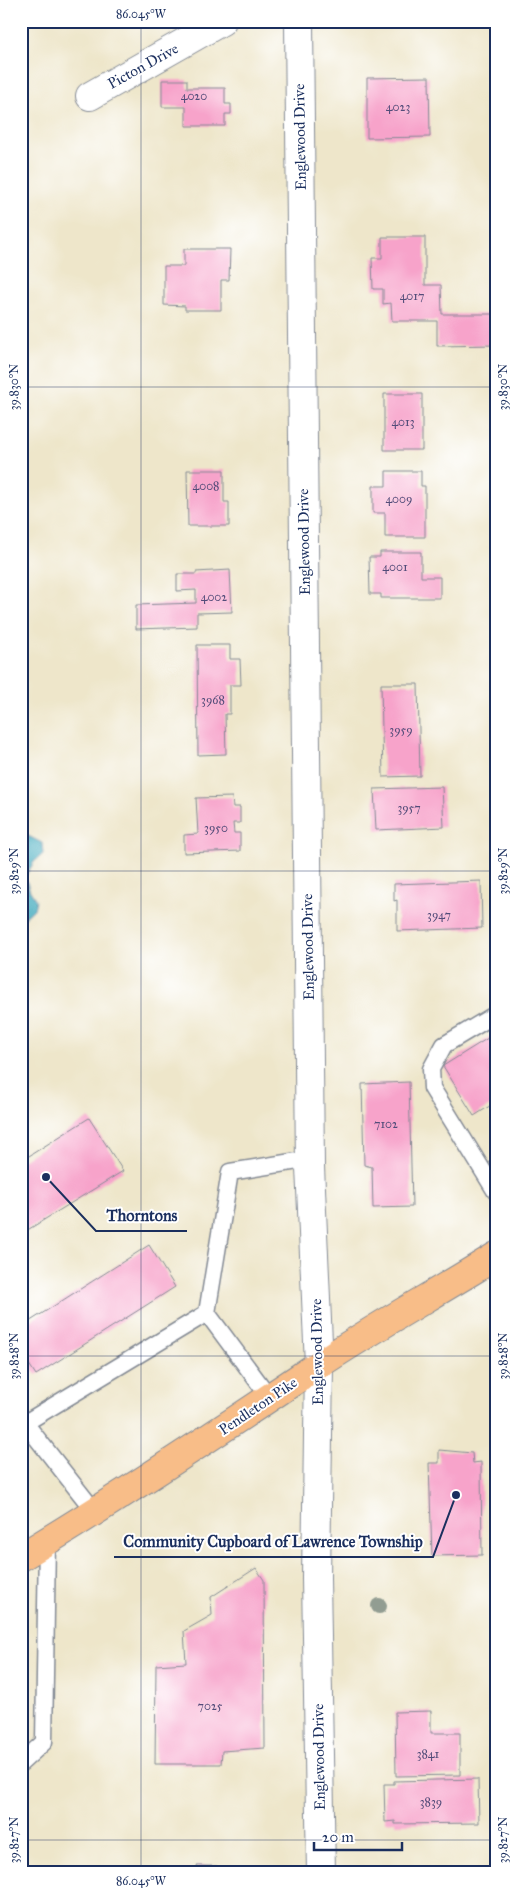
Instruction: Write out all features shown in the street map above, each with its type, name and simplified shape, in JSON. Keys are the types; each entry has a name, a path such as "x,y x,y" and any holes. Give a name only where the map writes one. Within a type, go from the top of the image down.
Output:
{"main road":[{"name":"Pendleton Pike","path":"21,1557 95,1512 270,1398 318,1364 496,1256"}],"street":[{"name":"Picton Drive","path":"90,96 222,21"},
{"name":"Englewood Drive","path":"300,21 310,1159 318,1364 316,1578 320,1873"}],"lane":[{"path":"496,1014 444,1045 431,1068 432,1088 496,1192"},
{"path":"270,1398 206,1313 230,1172 310,1159"},
{"path":"95,1512 23,1420 206,1313"},
{"path":"21,1763 44,1742 48,1541"}],"water":[{"path":"21,835 28,836 42,843 43,854 34,862 25,877 30,891 36,900 34,909 21,921"}],"building":[{"path":"429,77 430,137 367,138 367,78"},
{"path":"162,80 187,80 187,88 225,88 225,104 231,104 231,114 225,114 225,126 186,126 186,107 162,107"},
{"path":"382,237 425,237 425,285 441,285 442,314 496,314 496,345 437,346 437,321 392,321 391,303 383,304 383,289 373,289 372,258 382,258"},
{"path":"184,249 230,249 229,280 221,280 221,310 185,310 185,306 164,305 164,266 184,266"},
{"path":"384,394 422,394 422,450 384,450"},
{"path":"187,470 224,470 224,502 229,502 229,526 188,526"},
{"path":"386,471 421,471 421,486 425,486 425,537 385,537 385,513 373,513 373,486 386,486"},
{"path":"380,552 421,552 421,577 440,577 440,598 381,598 381,594 370,594 369,557 380,557"},
{"path":"230,570 232,612 197,613 197,627 136,629 136,605 196,603 196,590 177,591 177,574"},
{"path":"197,645 230,645 230,659 240,659 241,685 230,685 230,714 225,714 226,754 198,755"},
{"path":"381,684 418,684 420,776 383,777"},
{"path":"442,787 444,827 376,830 374,789"},
{"path":"232,797 233,807 240,807 240,823 233,823 234,833 240,833 240,851 184,853 184,835 198,834 196,798"},
{"path":"481,881 482,928 397,931 397,900 394,901 394,884"},
{"path":"496,1033 496,1102 474,1116 443,1066"},
{"path":"409,1082 412,1207 373,1208 372,1167 364,1165 362,1084"},
{"path":"89,1118 123,1171 21,1234 21,1161"},
{"path":"149,1245 175,1287 36,1375 21,1352 21,1327"},
{"path":"439,1450 472,1453 473,1463 481,1462 482,1555 432,1556 429,1463 439,1463"},
{"path":"256,1568 264,1580 265,1748 222,1751 221,1764 155,1764 156,1665 186,1663 184,1631 212,1615 211,1597"},
{"path":"431,1711 431,1733 460,1733 460,1775 396,1776 395,1712"},
{"path":"478,1779 479,1823 395,1824 395,1821 385,1822 384,1784 394,1784 394,1781"},
{"path":"197,1866 217,1866 217,1873 183,1873 183,1870 198,1870"}],"place":[{"name":"Thorntons","path":"46,1177"},
{"name":"Community Cupboard of Lawrence Township","path":"456,1495"}]}
